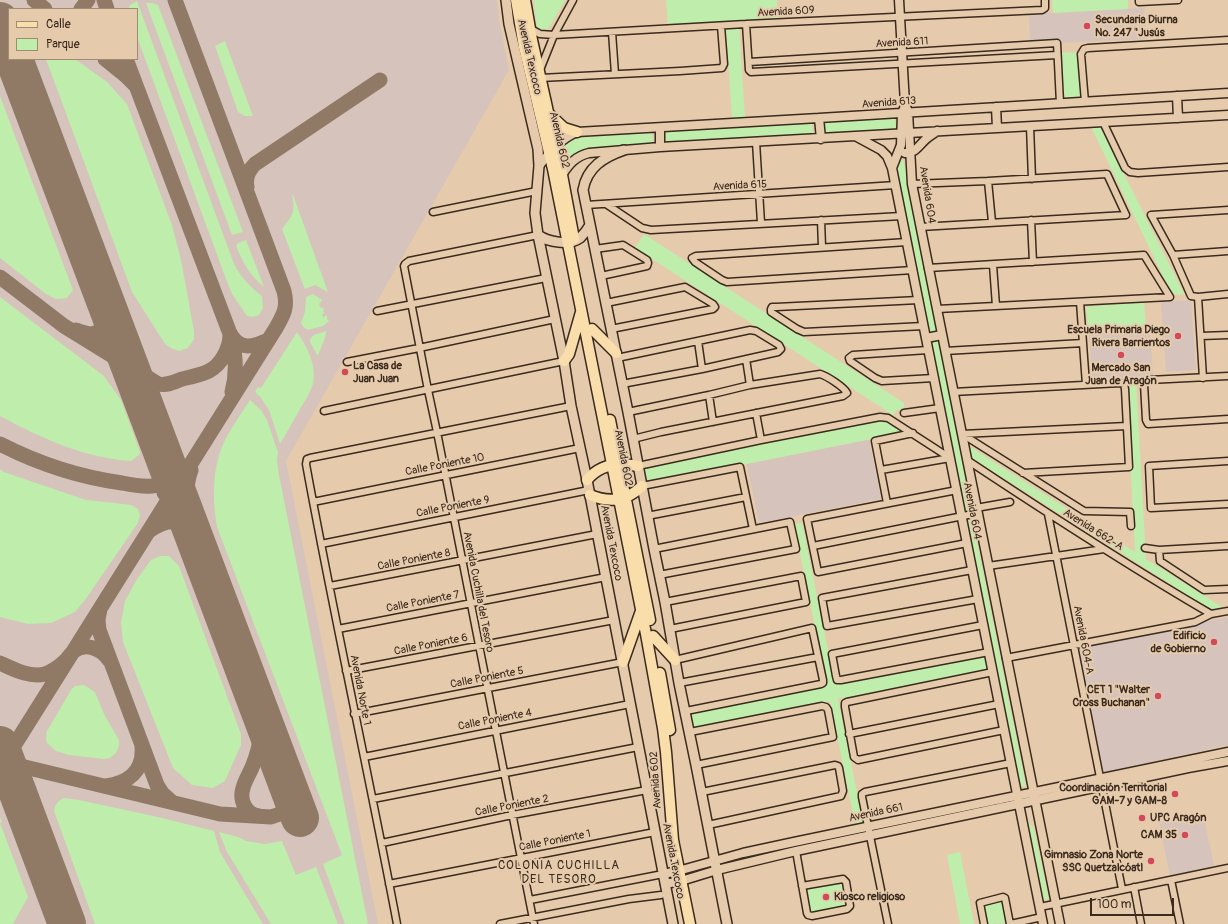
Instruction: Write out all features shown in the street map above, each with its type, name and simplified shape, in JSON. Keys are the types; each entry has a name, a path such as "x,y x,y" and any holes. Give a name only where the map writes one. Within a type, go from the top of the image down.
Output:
{"main road":[{"name":"Avenida Texcoco","path":"506,0 509,24 537,143 539,166 535,213 538,235 564,361 571,406 589,488 673,924"},
{"name":"Avenida 602","path":"516,0 524,46 553,149 562,175 582,310 653,636 670,729 678,837 690,924"},
{"name":"Avenida 602","path":"525,0 548,112 553,149 571,241 592,329 615,464"},
{"path":"548,112 564,128 577,132"},
{"name":"Avenida 602","path":"624,150 605,158 595,166 589,172 583,190 628,412 647,516 665,602 679,684 686,711 727,924"},
{"path":"538,235 542,238 554,241 571,241 579,239 590,225"},
{"path":"564,361 569,354 582,310"},
{"path":"592,329 616,355"},
{"path":"638,466 615,464 596,471 589,488 604,499 622,498 633,494 642,486"},
{"name":"Avenida 602","path":"622,498 663,728 673,840 695,924"},
{"path":"623,662 641,611"},
{"path":"653,636 675,660"}],"street":[{"path":"573,0 554,35 540,75 615,74 680,71 723,67 721,26"},
{"name":"Avenida 604","path":"899,0 904,64 906,133 910,154 912,184 1060,924"},
{"name":"Avenida 609","path":"530,28 540,34 554,35 1042,10 1045,8 1045,0"},
{"path":"1139,1 1178,0"},
{"path":"746,24 748,62"},
{"path":"612,32 615,74"},
{"path":"1084,102 1082,54 1084,49 1228,40"},
{"name":"Avenida 611","path":"1057,43 1057,54 904,64 750,72 748,62 903,53 1057,43"},
{"path":"1057,54 1060,103"},
{"name":"Avenida 613","path":"553,149 566,138 577,132 1228,93"},
{"path":"1177,96 1178,118"},
{"path":"996,107 997,128"},
{"path":"562,175 572,162 581,155 589,153 660,147 1228,115"},
{"path":"819,118 821,139"},
{"path":"1103,122 1125,168 1130,172 1138,173 1228,168"},
{"path":"1030,126 1032,179"},
{"path":"660,128 660,147"},
{"path":"898,152 913,153 937,131"},
{"name":"Avenida 604","path":"906,133 892,168 1042,920"},
{"path":"857,136 881,150 887,156 892,168"},
{"path":"756,142 761,223"},
{"path":"539,166 553,149"},
{"path":"912,184 988,182 1107,174 1126,215 920,226"},
{"path":"988,182 992,222"},
{"name":"Avenida 615","path":"586,205 896,185"},
{"path":"433,212 537,191"},
{"path":"606,204 642,228 655,230 902,216"},
{"path":"1228,210 1151,215 1173,255 1191,296 1198,297 1228,294"},
{"path":"821,220 822,247"},
{"path":"1031,220 1033,262"},
{"name":"Avenida Cuchilla del Tesoro","path":"533,921 404,269 405,264 409,262 538,235"},
{"path":"907,242 696,256 692,258 694,262 725,281 913,270"},
{"path":"595,249 623,244 647,260 648,263 647,266 601,276"},
{"path":"1173,255 1228,252"},
{"path":"928,268 1144,255 1170,297 937,309"},
{"path":"993,265 996,306"},
{"path":"376,311 546,278"},
{"path":"606,303 686,288 712,303 715,307 713,309 611,329"},
{"path":"1198,297 1203,378"},
{"path":"919,300 776,307 772,308 771,312 802,331 924,326"},
{"path":"1080,302 1086,384"},
{"path":"347,362 555,319"},
{"path":"616,355 754,330 779,345 781,349 778,352 622,384"},
{"path":"926,338 942,335"},
{"path":"1201,336 1228,335"},
{"path":"698,341 702,368"},
{"path":"945,351 1083,343"},
{"path":"928,350 852,355 849,358 850,361 882,381 934,378"},
{"path":"746,359 750,385"},
{"path":"324,411 564,361"},
{"path":"628,412 709,396 750,385 821,374 844,390 847,394 633,439"},
{"path":"1228,376 1149,380 1144,384 1146,420 1148,424 1228,419"},
{"path":"953,392 1086,384 1124,384 1129,467 1023,474"},
{"path":"709,396 713,422"},
{"path":"437,432 571,406"},
{"path":"904,413 940,408"},
{"path":"756,414 761,440"},
{"path":"638,466 880,417 888,418 950,458"},
{"path":"962,434 1127,426"},
{"name":"Avenida Norte 1","path":"397,924 382,842 354,714 306,464 307,459 310,458 437,432"},
{"path":"887,503 875,443 876,440 913,433"},
{"path":"962,434 1023,474 1084,511 1130,512 1131,526"},
{"name":"Calle Poniente 10","path":"313,502 580,448"},
{"path":"881,470 950,458"},
{"name":"Avenida 662-A","path":"967,460 1048,514 1176,594 1211,614"},
{"path":"1228,461 1149,466 1151,508 1228,504"},
{"path":"642,486 740,467 754,529"},
{"name":"Calle Poniente 9","path":"321,544 454,518 589,488"},
{"path":"956,490 807,519 812,546 818,572 967,543"},
{"path":"647,516 746,497"},
{"path":"812,546 962,516 977,510 1010,502"},
{"name":"Avenida 604-A","path":"1048,514 1122,889"},
{"path":"654,549 790,522 796,549 659,576"},
{"name":"Calle Poniente 8","path":"330,586 597,534"},
{"path":"1146,548 1159,550 1228,546"},
{"path":"988,566 1104,549"},
{"path":"1159,550 1160,561 1204,590 1228,589"},
{"path":"972,570 822,598 827,626 978,599"},
{"path":"665,602 801,576 806,602 670,629"},
{"name":"Calle Poniente 7","path":"338,629 606,577"},
{"path":"1006,658 1195,622 1211,614 1228,611"},
{"name":"Calle Poniente 6","path":"346,671 614,620"},
{"path":"983,625 832,654 836,676 838,680 841,680 989,652"},
{"path":"675,660 812,628 823,682 821,684 686,711"},
{"path":"679,684 818,656"},
{"name":"Calle Poniente 5","path":"354,714 623,662"},
{"path":"993,672 914,687 847,702 844,706 849,734 854,757 856,760 859,760 1004,730"},
{"name":"Calle Poniente 4","path":"364,756 630,704"},
{"path":"849,734 999,704"},
{"path":"690,732 822,706 826,707 828,710 833,737 696,765"},
{"path":"373,799 638,747"},
{"name":"Avenida 661","path":"1125,778 1228,752"},
{"name":"Avenida 661","path":"665,884 683,875 771,847 1017,795 1228,761"},
{"path":"888,924 862,794 865,792 1011,763"},
{"path":"702,792 835,765 838,766 843,791 842,795 840,796 708,825"},
{"name":"Avenida 661","path":"716,865 871,836 1035,801 1101,782"},
{"name":"Calle Poniente 2","path":"382,842 647,790"},
{"name":"Calle Poniente 1","path":"389,884 655,832"},
{"path":"796,851 802,886 807,913 809,916 846,909 850,906 846,882 843,879 802,886"},
{"path":"1040,907 1228,868"},
{"name":"Avenida 661","path":"530,900 663,874 683,875"},
{"path":"1172,880 1180,924"},
{"path":"1134,887 1141,924"},
{"path":"500,924 533,921 629,899 661,894"},
{"path":"984,924 980,903 1004,897 1011,924 1042,920"}],"shaded area":[{"path":"0,0 497,0 499,19 509,70 286,461 378,924 0,924"},
{"name":"Secundaria Diurna No. 247 \"Jusús","path":"1144,8 1146,39 1061,43 1060,40 1030,41 1029,14"},
{"name":"Escuela Primaria Diego Rivera Barrientos","path":"1191,300 1196,370 1166,372 1161,302"},
{"name":"Mercado San Juan de Aragón","path":"1150,330 1153,377 1092,380 1089,333"},
{"path":"869,439 881,499 759,523 747,464"},
{"name":"CET 1 \"Walter Cross Buchanan\"","path":"1228,617 1228,745 1102,773 1078,647"},
{"name":"CAM 35","path":"1203,813 1214,866 1170,876 1159,822"}],"green space":[{"path":"534,0 565,0 549,28 543,30 537,27"},
{"path":"666,0 777,0 778,20 668,26"},
{"path":"1052,0 1128,0 1128,9 1053,13"},
{"path":"137,1 234,264 246,282 262,296 263,308 258,316 247,316 232,294 138,40 138,8 128,8 130,5"},
{"path":"146,3 158,5 243,232 232,235"},
{"path":"739,27 745,117 732,118 726,28"},
{"path":"225,41 253,116 245,116 238,112 215,46"},
{"path":"1078,52 1080,97 1062,98 1059,53"},
{"path":"46,60 76,60 107,82 127,104 172,225 181,260 194,331 194,339 188,348 179,351 165,344 132,292"},
{"path":"0,96 73,290 67,298 56,299 46,294 0,258"},
{"path":"895,117 896,129 826,134 824,132 823,123 825,121"},
{"path":"809,122 812,125 813,132 810,135 669,143 665,141 665,132 668,130"},
{"path":"1100,126 1184,294 1172,295 1091,127"},
{"path":"650,132 652,134 653,142 651,144 587,148 570,157 565,163 561,144 576,135"},
{"path":"899,157 904,163 938,331 928,334 895,163"},
{"path":"292,195 328,292 315,285 305,289 282,229 293,211"},
{"path":"644,234 904,403 904,409 897,410 893,415 635,248"},
{"path":"246,240 264,287 247,269 236,246 238,243"},
{"path":"313,294 322,300 319,304 320,307 324,309 323,312 325,313 322,314 323,317 327,315 327,319 329,321 323,326 308,330 304,328 301,323 305,312 306,297"},
{"path":"0,297 104,376 121,400 140,452 139,455 131,461 96,456 63,446 0,416"},
{"path":"1144,302 1146,326 1088,330 1086,307"},
{"path":"326,331 325,338 317,355 310,342 310,339 314,335"},
{"path":"297,332 310,356 314,370 313,384 280,444 269,410 255,392 258,387 261,388"},
{"path":"939,338 971,510 964,512 929,340"},
{"path":"1136,381 1146,559 1222,607 1211,610 970,457 969,446 1135,552 1126,382"},
{"path":"250,400 261,410 267,420 278,452 277,460 279,475 368,924 345,924 323,864 342,855 217,527 214,504 214,480 218,457 227,436"},
{"path":"885,419 907,432 646,484 643,468"},
{"path":"0,469 4,472 86,500 131,505 138,509 140,515 138,523 85,600 75,612 51,623 28,624 0,617"},
{"path":"972,517 1026,786 1019,787 965,518"},
{"path":"802,523 835,684 986,654 989,669 838,699 863,822 855,824 830,701 694,728 691,713 827,686 794,524"},
{"path":"160,556 169,556 179,566 241,734 241,745 225,781 213,788 192,785 173,768 123,642 121,623 125,601 137,579 151,560"},
{"path":"84,685 95,692 104,714 119,740 119,746 116,753 110,758 104,759 69,755 56,751 47,743 47,731 71,690 75,686"},
{"path":"64,798 158,817 214,831 220,852 263,924 95,924 54,811 57,803"},
{"path":"1024,815 1034,829 1049,899 1041,900"},
{"path":"0,823 28,897 13,924 0,924"},
{"path":"219,832 238,837 246,841 265,844 282,841 296,875 316,867 338,924 271,924 227,852"},
{"path":"960,852 974,924 960,924 947,855"},
{"path":"841,881 845,905 810,913 805,889"},
{"path":"1003,899 1008,923 985,924 981,904"}],"taxiway":[{"path":"34,0 44,8"},
{"path":"82,8 88,0"},
{"path":"104,0 107,8"},
{"path":"0,768 276,328 281,319 286,302 284,291 175,0"},
{"path":"106,60 135,85"},
{"path":"126,60 232,339 235,366 235,379 232,392"},
{"path":"247,187 246,181 248,175 255,164 380,80"},
{"path":"0,277 64,326 158,384 171,383 209,371 217,365 227,351 230,335"},
{"path":"76,330 92,334 101,329 106,322 108,315 106,302"},
{"path":"230,333 238,343 247,346 252,346 268,340"},
{"path":"122,344 139,368"},
{"path":"159,443 163,467 164,493"},
{"path":"0,444 29,458 60,469 90,477 133,485 161,485 182,473"},
{"path":"189,521 187,495 191,470"},
{"path":"149,531 162,524 174,522 185,526 195,537"},
{"path":"100,609 98,620 99,630 157,785 162,793 172,802"},
{"path":"0,663 28,674 45,674 59,666 74,651 84,647 98,650 109,660"},
{"path":"256,702 261,720 261,734 255,759 243,788 242,798 247,810 250,813 259,816"},
{"path":"0,741 5,750 16,759"},
{"path":"106,786 128,779 133,774 140,763 142,747"},
{"path":"15,755 14,770 18,793"},
{"path":"0,761 220,814 271,817 297,808"},
{"path":"0,784 12,789 19,798"}],"runway":[{"path":"0,21 8,42"},
{"path":"14,60 300,818"},
{"path":"0,745 67,924"}],"place":[{"name":"Secundaria Diurna No. 247 \"Jusús","path":"1087,26"},
{"name":"Escuela Primaria Diego Rivera Barrientos","path":"1178,336"},
{"name":"Mercado San Juan de Aragón","path":"1121,355"},
{"name":"La Casa de Juan Juan","path":"345,372"},
{"name":"Edificio de Gobierno","path":"1214,642"},
{"name":"CET 1 \"Walter Cross Buchanan\"","path":"1158,696"},
{"name":"Coordinación Territorial GAM-7 y GAM-8","path":"1175,794"},
{"name":"UPC Aragón","path":"1142,818"},
{"name":"CAM 35","path":"1185,835"},
{"name":"Gimnasio Zona Norte SSC Quetzalcóatl","path":"1151,861"},
{"name":"Kiosco religioso","path":"826,897"}],"district":[{"name":"COLONIA CUCHILLA DEL TESORO","path":"559,873"}]}
